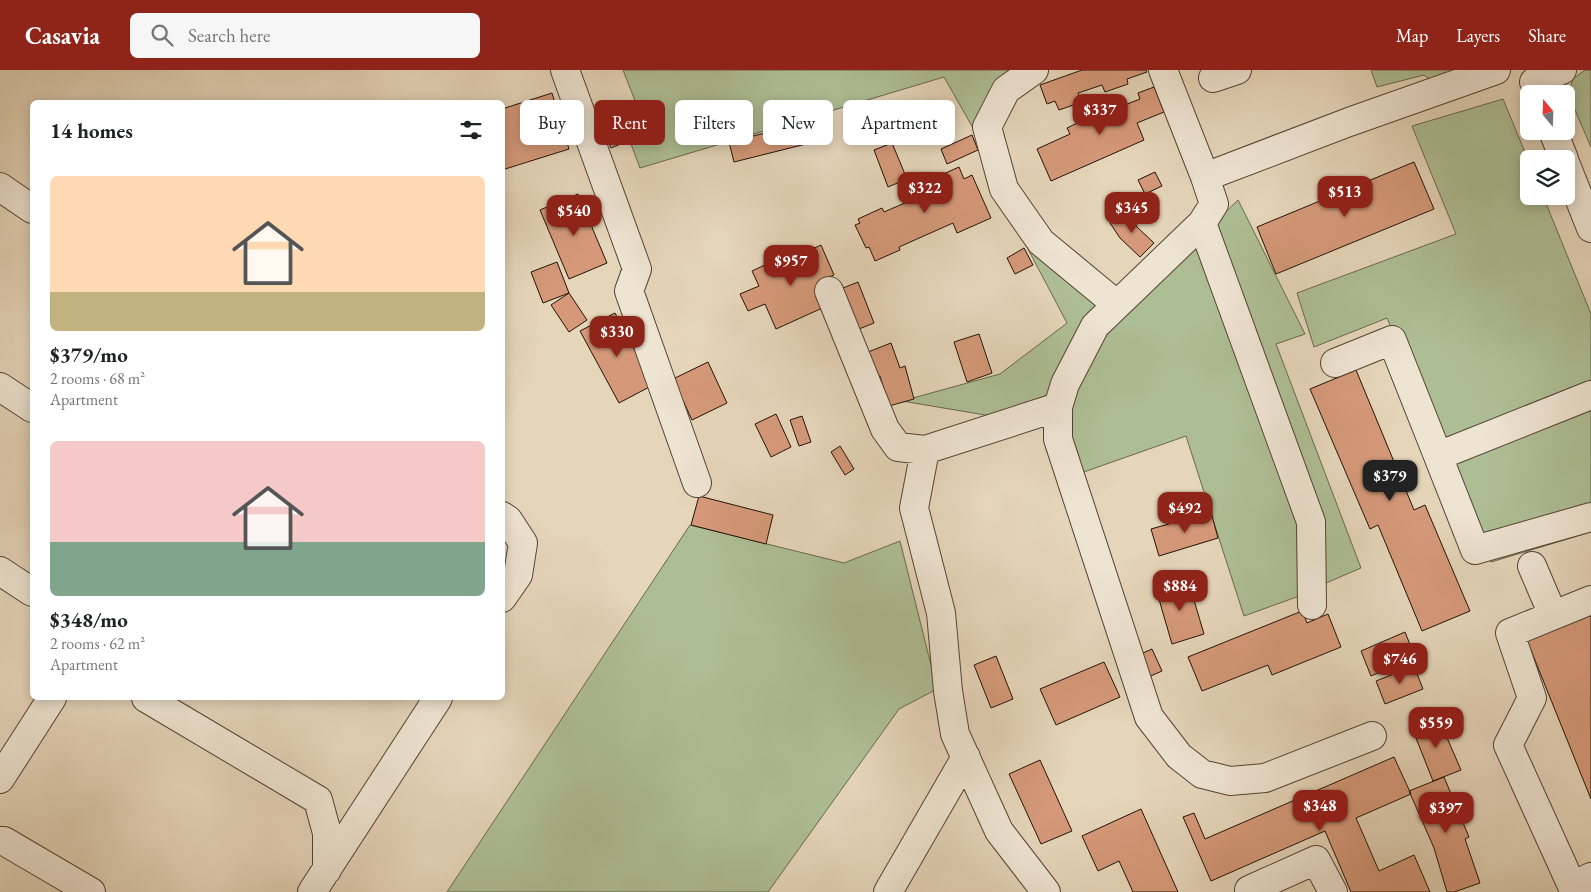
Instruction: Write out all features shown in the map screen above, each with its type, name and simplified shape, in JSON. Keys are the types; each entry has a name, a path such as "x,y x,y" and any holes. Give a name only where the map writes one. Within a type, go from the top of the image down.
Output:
{"street":[{"path":"565,70 637,269 629,291 697,483"},
{"path":"1034,70 1006,90 987,128 1004,189 1042,242 1116,304"},
{"path":"1163,70 1214,204 1202,223 1095,326 1065,384 1058,407 1058,439 1149,717 1179,756 1202,774 1230,781 1265,778 1372,736"},
{"path":"1205,177 1349,122 1496,70"},
{"path":"1534,82 1562,70"},
{"path":"0,188 30,209"},
{"path":"1575,188 1591,228"},
{"path":"1202,223 1311,522 1312,605"},
{"path":"829,290 884,429 898,447 925,450 1058,407"},
{"path":"1335,363 1392,340 1475,550 1591,517"},
{"path":"0,387 30,407"},
{"path":"1438,456 1591,394"},
{"path":"925,450 914,508 941,613 948,692 955,734 999,831 1046,892"},
{"path":"505,518 523,543 518,575 505,594"},
{"path":"1532,566 1553,615"},
{"path":"0,571 30,591"},
{"path":"1591,600 1510,632 1532,698 1508,745 1572,886 1591,877"},
{"path":"0,779 51,700"},
{"path":"149,700 318,800 327,832 327,870"},
{"path":"312,892 424,709 435,700"},
{"path":"888,892 966,757"},
{"path":"0,841 4,841 91,892"},
{"path":"1249,890 1316,860 1333,892"}],"green space":[{"path":"623,70 1018,70 997,86 980,110 977,135 944,77 867,100 843,100 843,107 833,110 833,100 763,100 763,131 753,134 753,100 675,100 675,145 717,145 640,168 631,145 665,145 665,100 635,100"},
{"path":"1371,70 1463,70 1432,81 1424,75 1377,87"},
{"path":"1585,70 1591,70 1591,147 1575,110 1575,85 1571,85 1573,79"},
{"path":"1503,99 1524,150 1520,150 1520,205 1547,205 1591,314 1591,532 1491,562 1387,318 1314,347 1297,293 1456,234 1412,126"},
{"path":"1238,200 1305,334 1276,344 1361,568 1326,583 1314,494 1211,226"},
{"path":"1019,232 1100,308 1048,394 1028,410 1003,418 902,401 1000,374 1067,323"},
{"path":"1206,238 1303,515 1305,594 1244,616 1186,436 1078,474 1064,403 1101,330"},
{"path":"690,525 844,563 900,541 937,689 899,709 768,892 447,892"}],"building":[{"path":"1082,70 1146,70 1147,72 1127,79 1128,84 1105,92 1102,85 1078,93 1082,102 1059,110 1055,101 1047,104 1040,85"},
{"path":"1154,87 1164,112 1137,123 1144,140 1051,181 1037,149 1070,134 1067,128 1094,115 1097,122 1104,119 1102,114 1140,99 1138,93"},
{"path":"552,93 554,100 530,100"},
{"path":"520,103 520,145 568,145 569,149 505,169 505,108"},
{"path":"763,134 763,145 802,145 734,162 730,145 753,145 753,136"},
{"path":"972,135 978,150 947,164 941,149 955,145 955,143"},
{"path":"887,145 893,145 907,179 888,187 874,150"},
{"path":"1414,162 1434,209 1276,274 1257,227"},
{"path":"959,167 964,179 972,175 991,218 957,233 953,223 899,247 900,250 875,261 869,247 866,248 855,225 860,223 858,219 882,208 884,212 914,199 910,189"},
{"path":"1155,172 1162,186 1145,194 1138,180"},
{"path":"578,194 607,263 569,279 540,210"},
{"path":"1128,212 1137,227 1154,243 1140,257 1120,238 1110,223"},
{"path":"821,245 834,275 818,282 829,305 776,329 765,304 748,311 740,294 759,286 752,271 793,252 795,257"},
{"path":"1024,248 1033,265 1015,274 1007,258"},
{"path":"557,262 569,293 543,303 531,272"},
{"path":"858,282 874,323 859,329 843,288"},
{"path":"569,293 587,320 569,332 551,305"},
{"path":"615,313 653,385 619,403 580,331"},
{"path":"979,334 992,373 967,382 954,342"},
{"path":"891,343 900,368 905,366 914,399 889,406 880,376 877,377 868,352"},
{"path":"708,362 727,403 692,420 673,379"},
{"path":"1356,370 1414,510 1425,505 1470,611 1422,631 1378,525 1370,529 1310,389"},
{"path":"776,414 791,447 771,457 755,424"},
{"path":"802,416 811,442 799,446 790,420"},
{"path":"840,446 854,469 845,475 831,452"},
{"path":"699,496 773,515 766,544 691,525"},
{"path":"1211,512 1218,538 1159,556 1151,529"},
{"path":"1188,580 1204,634 1172,644 1156,589"},
{"path":"1302,611 1307,623 1328,614 1341,647 1272,675 1268,665 1202,691 1188,657"},
{"path":"1591,612 1591,799 1526,638"},
{"path":"1405,632 1415,657 1371,676 1361,651"},
{"path":"1152,649 1162,671 1146,678 1136,656"},
{"path":"996,656 1013,699 991,708 974,665"},
{"path":"1104,662 1120,697 1056,725 1040,689"},
{"path":"1414,666 1423,689 1385,704 1376,681"},
{"path":"1438,717 1461,770 1433,781 1412,728"},
{"path":"1394,757 1411,794 1356,818 1379,871 1414,855 1430,892 1351,892 1325,831 1211,881 1183,817 1194,813 1205,839"},
{"path":"1040,760 1072,831 1041,844 1009,774"},
{"path":"1444,777 1469,837 1465,839 1480,883 1454,892 1447,892 1434,848 1409,791"},
{"path":"1141,809 1178,892 1133,892 1119,861 1098,871 1082,836"}]}
